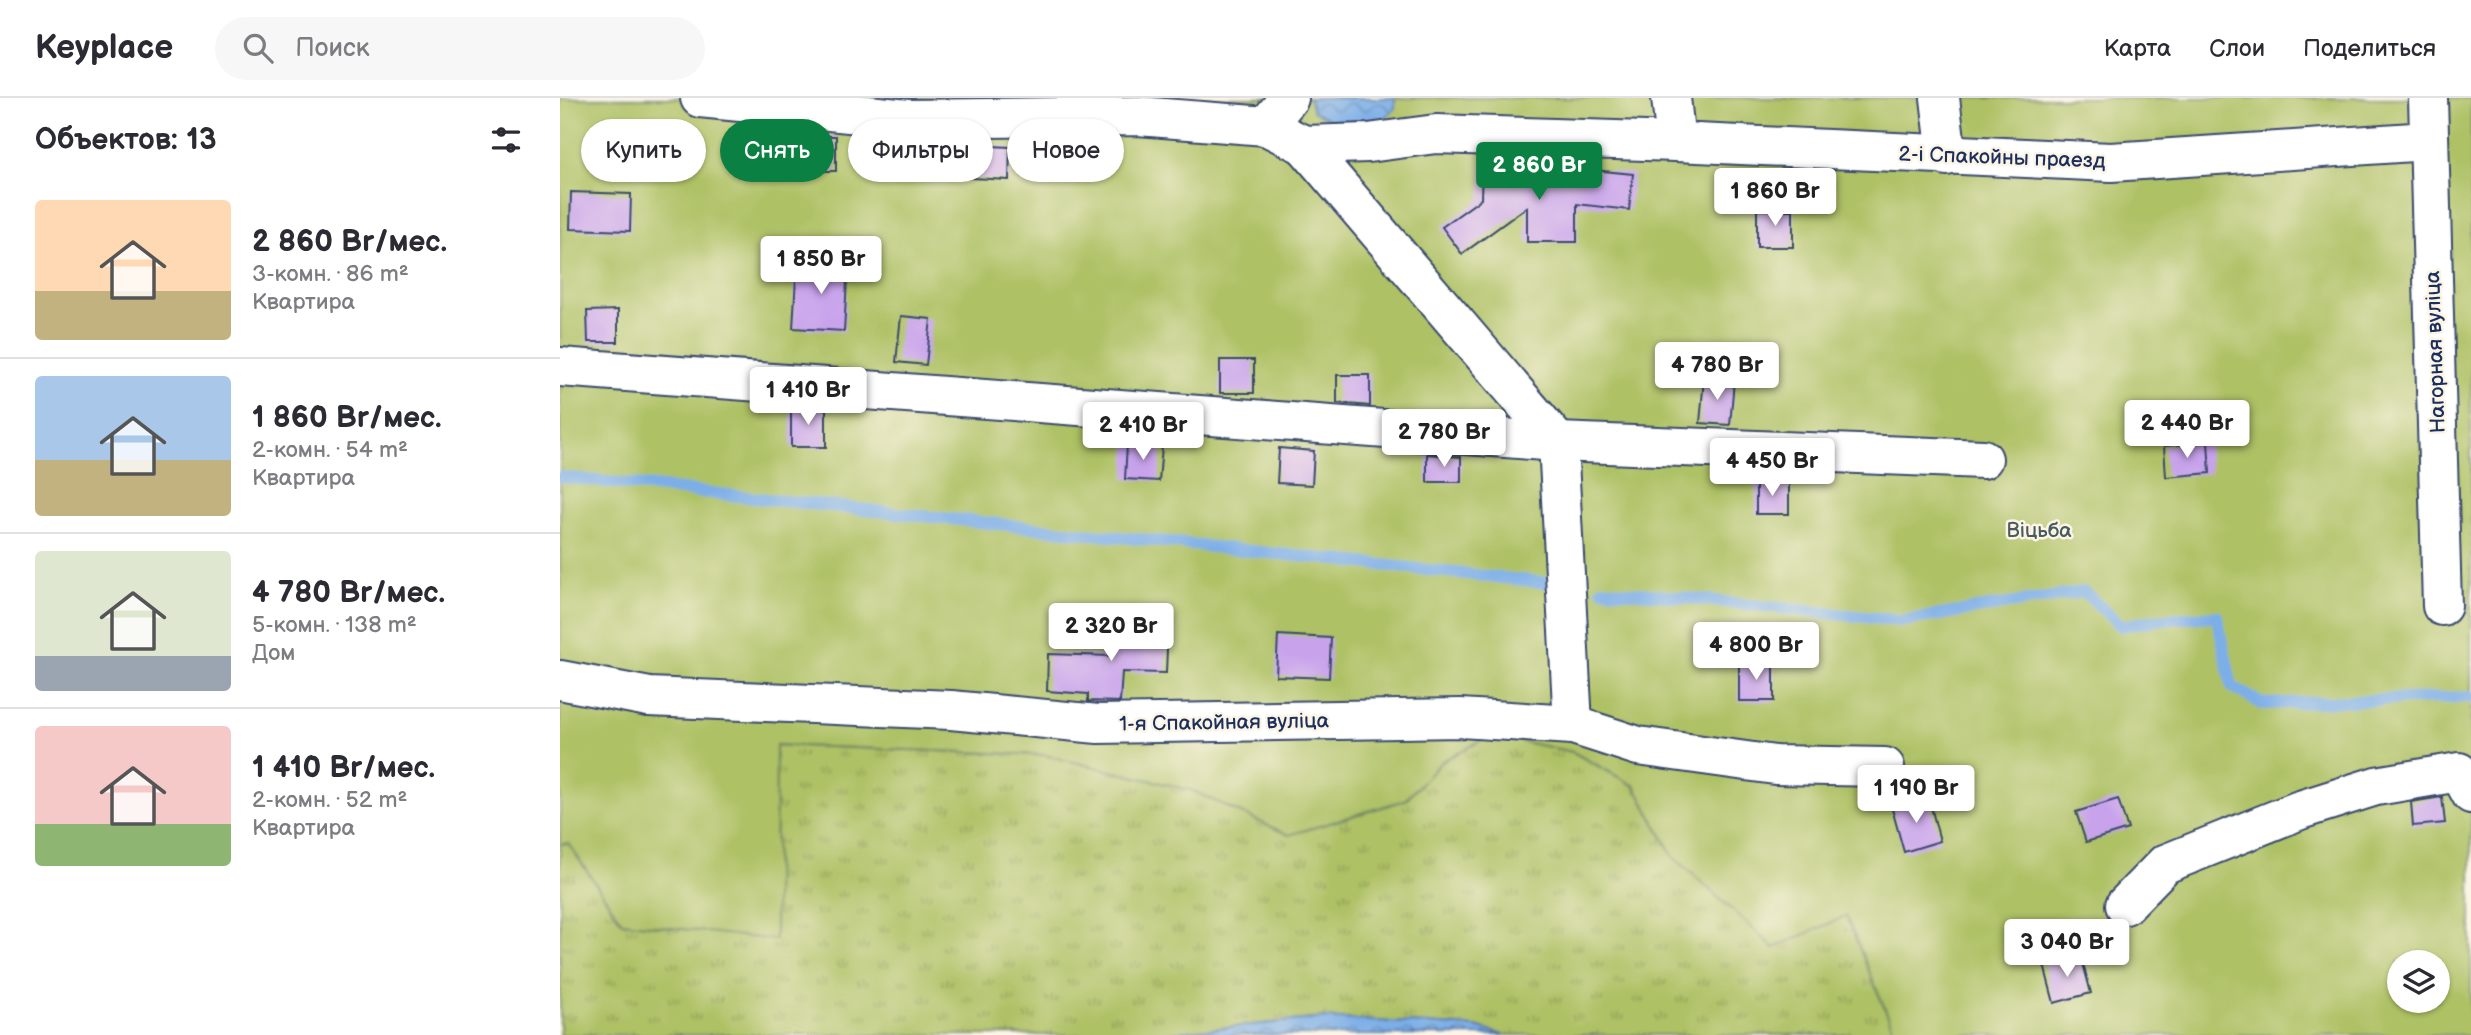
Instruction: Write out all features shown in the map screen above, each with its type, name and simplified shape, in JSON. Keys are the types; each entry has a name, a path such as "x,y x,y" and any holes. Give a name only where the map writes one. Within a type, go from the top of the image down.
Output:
{"lane":[{"name":"2-і Спакойны праезд","path":"700,98 908,119 1135,107 1278,112 1304,145 1368,144 1436,134 2110,162 2428,141"},
{"path":"1671,98 1676,142"},
{"path":"1940,98 1947,156"},
{"name":"Нагорная вуліца","path":"2428,98 2442,606"},
{"path":"1304,145 1558,442 1573,725"},
{"path":"560,367 1558,442 1983,459"},
{"name":"1-я Спакойная вуліца","path":"560,680 649,697 951,710 1098,723 1460,718 1573,725 1637,746 1761,764 1885,767"},
{"path":"2125,905 2165,864 2300,810 2376,786 2465,783"}],"green space":[{"name":"Віцьба","path":"560,98 2471,98 2471,1035 1896,1035 1846,916 1774,948 1673,856 1635,786 1573,752 1491,735 1442,761 1405,800 1289,835 1191,790 1045,755 776,745 775,940 622,922 568,843 560,844"},
{"path":"1491,735 1573,752 1635,786 1673,856 1846,916 1896,1035 1504,1035 1475,1027 1324,1018 1147,1035 560,1035 560,844 568,843 622,922 775,939 775,745 1045,755 1191,790 1289,835 1405,800 1442,761"}],"water":[{"path":"1309,98 1395,98 1395,109 1379,122 1331,120 1313,111"},
{"path":"1324,1018 1475,1027 1504,1035 1147,1035"}],"building":[{"path":"834,136 836,136 834,171"},
{"path":"993,146 1007,147 1007,180 993,179"},
{"path":"1530,165 1583,166 1583,169 1633,174 1629,210 1577,204 1577,242 1527,242 1527,207 1462,254 1442,227 1481,199 1482,168 1529,170"},
{"path":"571,192 631,194 630,231 570,229"},
{"path":"1757,210 1793,210 1793,247 1757,247"},
{"path":"797,261 848,264 844,331 793,328"},
{"path":"618,310 618,342 588,342 587,311"},
{"path":"901,316 931,319 926,365 896,362"},
{"path":"1220,360 1254,360 1254,393 1220,393"},
{"path":"1337,375 1370,375 1370,406 1337,403"},
{"path":"1704,378 1734,381 1730,425 1700,423"},
{"path":"791,407 826,409 826,447 791,447"},
{"path":"2208,442 2210,473 2166,477 2164,446"},
{"path":"1127,444 1162,446 1159,481 1125,479"},
{"path":"1279,448 1314,451 1312,485 1277,483"},
{"path":"1427,454 1461,457 1461,482 1427,482"},
{"path":"1756,482 1789,482 1789,514 1756,514"},
{"path":"1112,623 1168,625 1166,673 1122,672 1120,702 1088,701 1088,694 1047,691 1048,654 1111,656"},
{"path":"1278,635 1331,638 1329,678 1276,676"},
{"path":"1739,663 1774,663 1774,701 1739,701"},
{"path":"2442,797 2445,823 2413,826 2411,802"},
{"path":"1929,799 1940,841 1904,852 1892,809"},
{"path":"2118,799 2128,829 2086,842 2076,812"},
{"path":"2081,956 2091,993 2054,1003 2044,965"}],"waterway":[{"path":"560,477 1549,583"},
{"path":"1602,589 1902,621 2084,592 2121,626 2155,620 2217,616 2232,687 2262,704 2471,697"}]}
